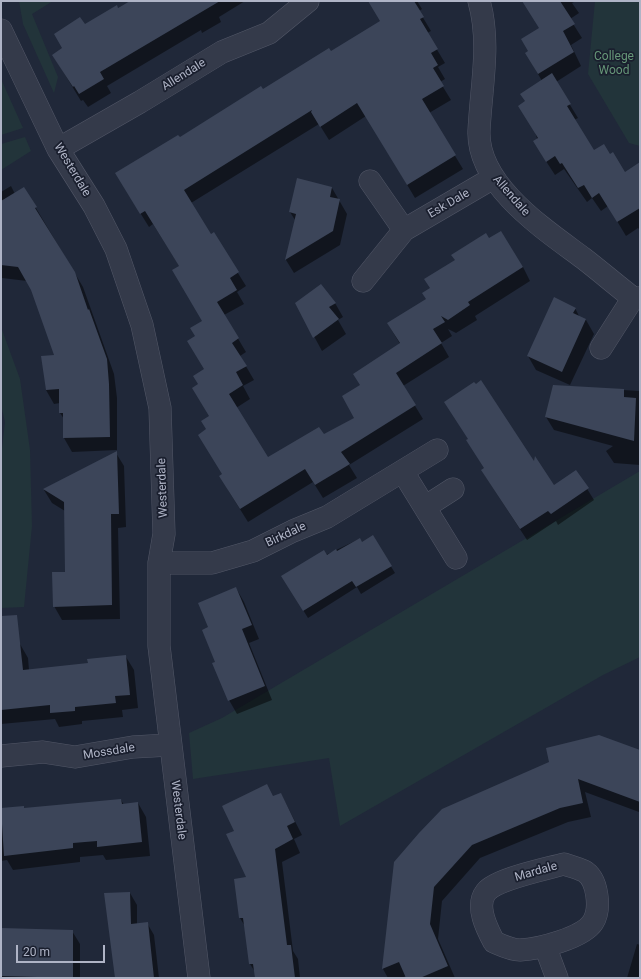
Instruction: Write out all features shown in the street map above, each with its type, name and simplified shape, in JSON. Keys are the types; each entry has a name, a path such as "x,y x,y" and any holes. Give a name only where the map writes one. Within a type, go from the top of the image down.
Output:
{"street":[{"name":"Allendale","path":"58,149 140,102 222,52 269,32 308,1"},
{"name":"Allendale","path":"479,1 484,19 486,51 482,79 480,146 493,178 530,219 636,298 601,348"},
{"name":"Westerdale","path":"1,30 58,149 94,206 116,249 142,325 160,408 164,534 159,563 159,646 169,745 199,978"},
{"name":"Esk Dale","path":"363,281 404,230 493,178"},
{"path":"370,181 404,230"},
{"name":"Birkdale","path":"159,563 212,563 253,551 293,531 327,517 437,450"},
{"path":"403,472 426,507 456,558"},
{"path":"426,507 453,489"},
{"name":"Mossdale","path":"1,756 44,752 75,757 133,747 169,745"},
{"name":"Mardale","path":"564,864 585,872 596,888 597,905 593,922 575,937 545,946 519,950 494,942 485,926 481,905 486,892 498,884 525,874 564,864"},
{"path":"545,946 557,978"}],"green space":[{"path":"19,1 53,1 32,14 58,77 54,93 23,24"},
{"name":"College Wood","path":"595,1 640,1 640,146 629,143 588,74"},
{"path":"1,79 23,128 1,135"},
{"path":"25,137 31,151 1,170 1,144"},
{"path":"1,327 20,379 30,450 32,526 24,607 1,608 1,457 5,422 1,405"},
{"path":"640,471 640,657 603,675 340,826 329,758 193,779 189,733 222,718"}],"building":[{"path":"130,1 220,1 100,72 104,79 79,94 52,55 62,48 54,34 80,17 85,24 117,5 118,8"},
{"path":"368,1 414,1 424,17 420,19 438,49 431,53 438,65 433,68 444,86 422,99 456,155 407,185 357,103 320,127 311,112 312,110 184,190 211,234 214,232 239,272 230,278 237,290 217,302 239,338 232,343 247,366 236,372 243,385 229,394 268,457 319,427 324,434 354,418 342,396 360,385 353,374 400,343 387,323 426,299 422,293 430,288 424,279 455,260 451,255 486,233 489,238 501,231 523,267 468,302 470,305 448,320 441,316 445,322 433,329 442,343 396,373 416,405 341,452 350,464 315,485 305,469 240,509 219,476 222,474 198,435 206,429 201,421 209,416 192,388 198,384 193,376 204,369 187,341 195,336 190,328 202,321 172,270 179,266 145,211 140,214 115,173 178,135 180,137 261,86 263,89 329,48 331,51 380,21"},
{"path":"522,1 560,1 575,24 563,31 574,52 538,74 525,53 528,51 521,39 539,28"},
{"path":"552,73 571,104 567,106 594,150 604,144 610,154 613,152 625,172 640,162 640,208 617,222 599,193 592,198 584,185 578,188 562,163 560,164 555,156 546,162 533,141 538,138 518,106 525,101 520,94"},
{"path":"297,178 332,187 330,197 340,199 333,231 285,260 296,214 289,212"},
{"path":"24,187 37,207 35,208 75,272 107,359 110,437 63,438 63,413 59,413 59,389 46,390 41,356 54,355 31,290 18,267 1,265 1,201"},
{"path":"321,284 336,303 329,307 339,319 313,338 295,303"},
{"path":"554,297 576,308 573,313 586,319 562,372 527,356"},
{"path":"481,380 534,461 535,456 554,485 576,470 589,488 551,514 548,511 520,529 481,470 484,468 466,440 468,439 444,402 474,382 476,384"},
{"path":"553,385 624,389 624,397 636,398 634,441 545,417"},
{"path":"117,451 119,514 111,514 112,605 53,607 52,572 65,572 64,502 43,489"},
{"path":"373,535 392,566 356,587 352,581 303,611 281,576 324,550 327,555 336,549 337,551 360,538 362,542"},
{"path":"236,587 252,625 242,629 265,686 228,701 212,663 215,662 202,630 208,627 198,603"},
{"path":"17,615 23,670 88,663 87,659 126,655 130,695 115,696 116,703 75,707 75,711 50,713 50,705 1,710 1,616"},
{"path":"599,735 640,750 640,802 578,779 583,803 560,808 472,845 434,887 430,924 448,966 420,978 406,978 399,962 382,969 394,862 419,833 442,809 549,762 546,748"},
{"path":"267,784 273,796 281,793 295,822 287,826 293,839 275,849 287,945 291,945 295,978 255,978 253,964 249,964 243,918 239,918 234,879 246,877 226,834 234,831 222,806"},
{"path":"121,799 122,804 138,802 142,842 97,847 97,841 73,843 73,848 4,856 1,808 24,806 24,808"},
{"path":"130,892 131,924 148,922 154,978 115,978 104,893"},
{"path":"1,928 73,930 73,978 1,976"}]}
